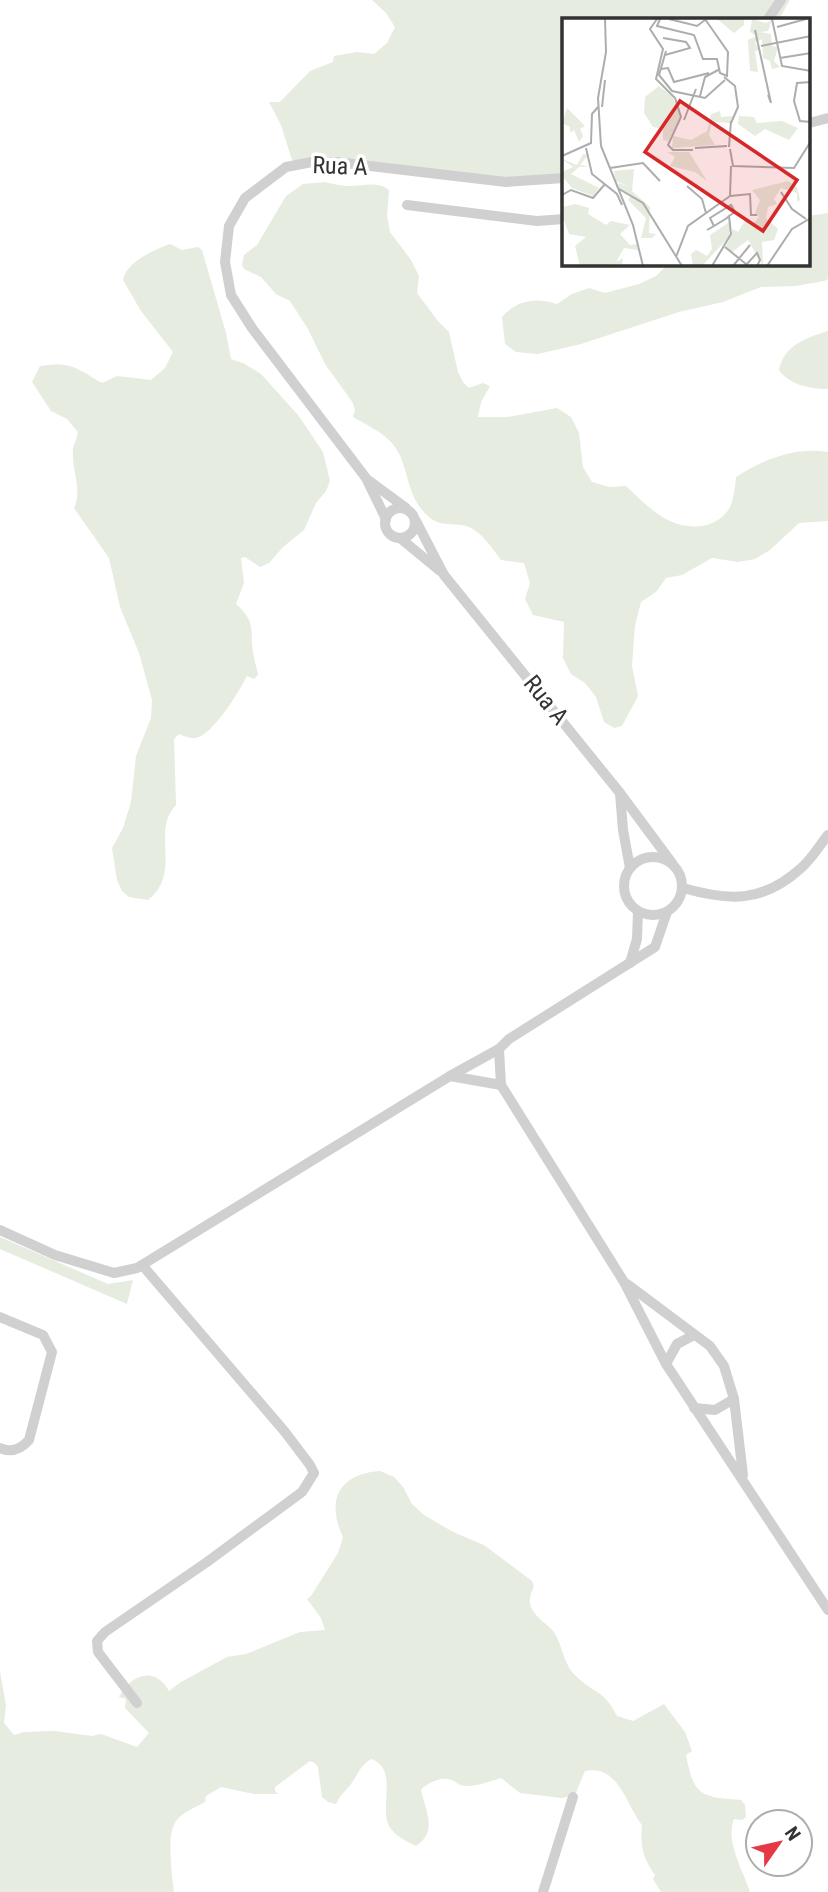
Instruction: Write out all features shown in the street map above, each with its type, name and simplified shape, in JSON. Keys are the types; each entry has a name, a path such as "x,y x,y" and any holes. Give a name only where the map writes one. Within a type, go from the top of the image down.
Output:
{"street":[{"path":"769,18 781,0"},
{"path":"810,123 828,118"},
{"name":"Rua A","path":"562,178 506,182 336,162 312,162 286,167 245,198 229,226 225,262 231,295 252,328 366,478 386,519 385,524 390,534 400,538 444,575 621,793 672,863"},
{"path":"407,205 537,221 562,219"},
{"name":"Rua A","path":"366,478 414,516 444,575"},
{"path":"386,519 391,510 407,508"},
{"path":"400,538 410,535 416,521"},
{"path":"621,793 623,830 630,868 624,885 626,895 638,911 647,914 667,912 675,906 683,888 678,870 672,863 664,859 646,858 630,868"},
{"path":"683,888 718,898 753,896 779,885 802,868 828,835"},
{"path":"630,963 637,939 638,911"},
{"path":"0,1230 55,1255 114,1273 143,1266 450,1076 499,1049 509,1039 656,947 667,912"},
{"path":"499,1049 501,1085 624,1283 666,1364 828,1610"},
{"path":"450,1076 501,1085"},
{"path":"138,1703 98,1651 97,1642 105,1632 208,1562 302,1492 314,1473 285,1432 143,1266"},
{"path":"624,1283 710,1346 724,1366 734,1399 743,1478"},
{"path":"0,1317 43,1335 52,1352 32,1434 19,1449 0,1448"},
{"path":"666,1364 677,1344 694,1335"},
{"path":"694,1408 715,1410 734,1399"},
{"path":"543,1892 573,1797"}],"shaded area":[{"path":"372,0 790,0 780,18 562,18 562,176 513,180 361,162 294,166 281,125 269,102 280,102 310,71 333,62 334,56 357,52 374,54 387,43 395,27 386,13"},
{"path":"325,182 346,186 375,185 389,190 387,216 390,232 411,260 419,276 417,293 449,332 458,372 463,382 469,388 483,383 490,386 481,402 478,417 508,417 557,408 571,417 579,433 583,467 592,482 609,487 626,486 649,507 672,522 690,526 707,525 723,516 729,509 736,477 780,456 804,451 828,452 828,521 799,523 770,550 755,559 738,562 712,558 682,575 666,578 656,592 641,602 635,625 632,666 638,696 622,726 614,728 604,722 596,697 585,683 571,674 563,658 564,622 533,615 525,599 530,583 524,563 501,560 484,538 473,529 438,522 421,509 411,490 397,449 382,434 353,417 353,403 325,364 308,329 290,301 276,294 261,277 244,269 244,255 257,245 286,196 303,184"},
{"path":"828,213 828,279 824,281 796,286 761,287 723,302 679,312 581,344 538,354 516,352 505,344 502,317 520,304 542,301 557,304 572,294 589,288 605,293 639,284 656,276 666,266 810,266 810,216"},
{"path":"170,244 182,250 198,247 202,250 231,359 261,374 298,415 323,452 330,481 304,530 269,563 260,567 245,557 241,558 244,583 236,604 249,621 258,675 254,679 247,676 225,711 203,735 194,738 179,734 174,739 176,805 166,827 163,877 158,889 148,900 129,897 122,891 117,880 112,848 123,828 131,802 136,756 151,718 152,700 139,653 120,607 109,558 74,508 77,486 73,449 78,432 67,419 51,411 32,382 40,366 59,364 73,367 102,383 117,376 151,380 165,368 173,352 141,311 123,280 135,262"},
{"path":"828,331 828,389 801,385 783,375 779,370 791,349 804,340"},
{"path":"0,1237 108,1284 133,1280 127,1304 0,1249"},
{"path":"380,1471 394,1477 412,1504 424,1515 453,1532 484,1545 532,1581 534,1586 530,1601 533,1610 553,1631 571,1670 607,1700 617,1716 633,1721 664,1704 685,1732 692,1751 686,1755 696,1786 708,1795 741,1800 745,1805 744,1818 734,1819 732,1837 736,1856 750,1892 661,1892 643,1852 642,1825 614,1780 597,1770 585,1771 575,1795 562,1798 520,1793 501,1778 467,1786 448,1779 435,1781 421,1790 429,1828 423,1840 416,1846 391,1830 387,1818 384,1771 371,1759 362,1766 336,1804 322,1797 318,1767 310,1761 275,1787 278,1794 254,1794 221,1787 206,1796 205,1802 176,1821 172,1831 174,1892 0,1892 0,1671 6,1706 4,1723 14,1735 55,1731 92,1736 101,1734 137,1747 149,1733 125,1708 126,1699 119,1697 136,1678 157,1678 169,1691 227,1657 246,1654 300,1632 325,1630 321,1618 307,1599 338,1553 343,1537 336,1512 339,1492 345,1484 366,1473"}]}
